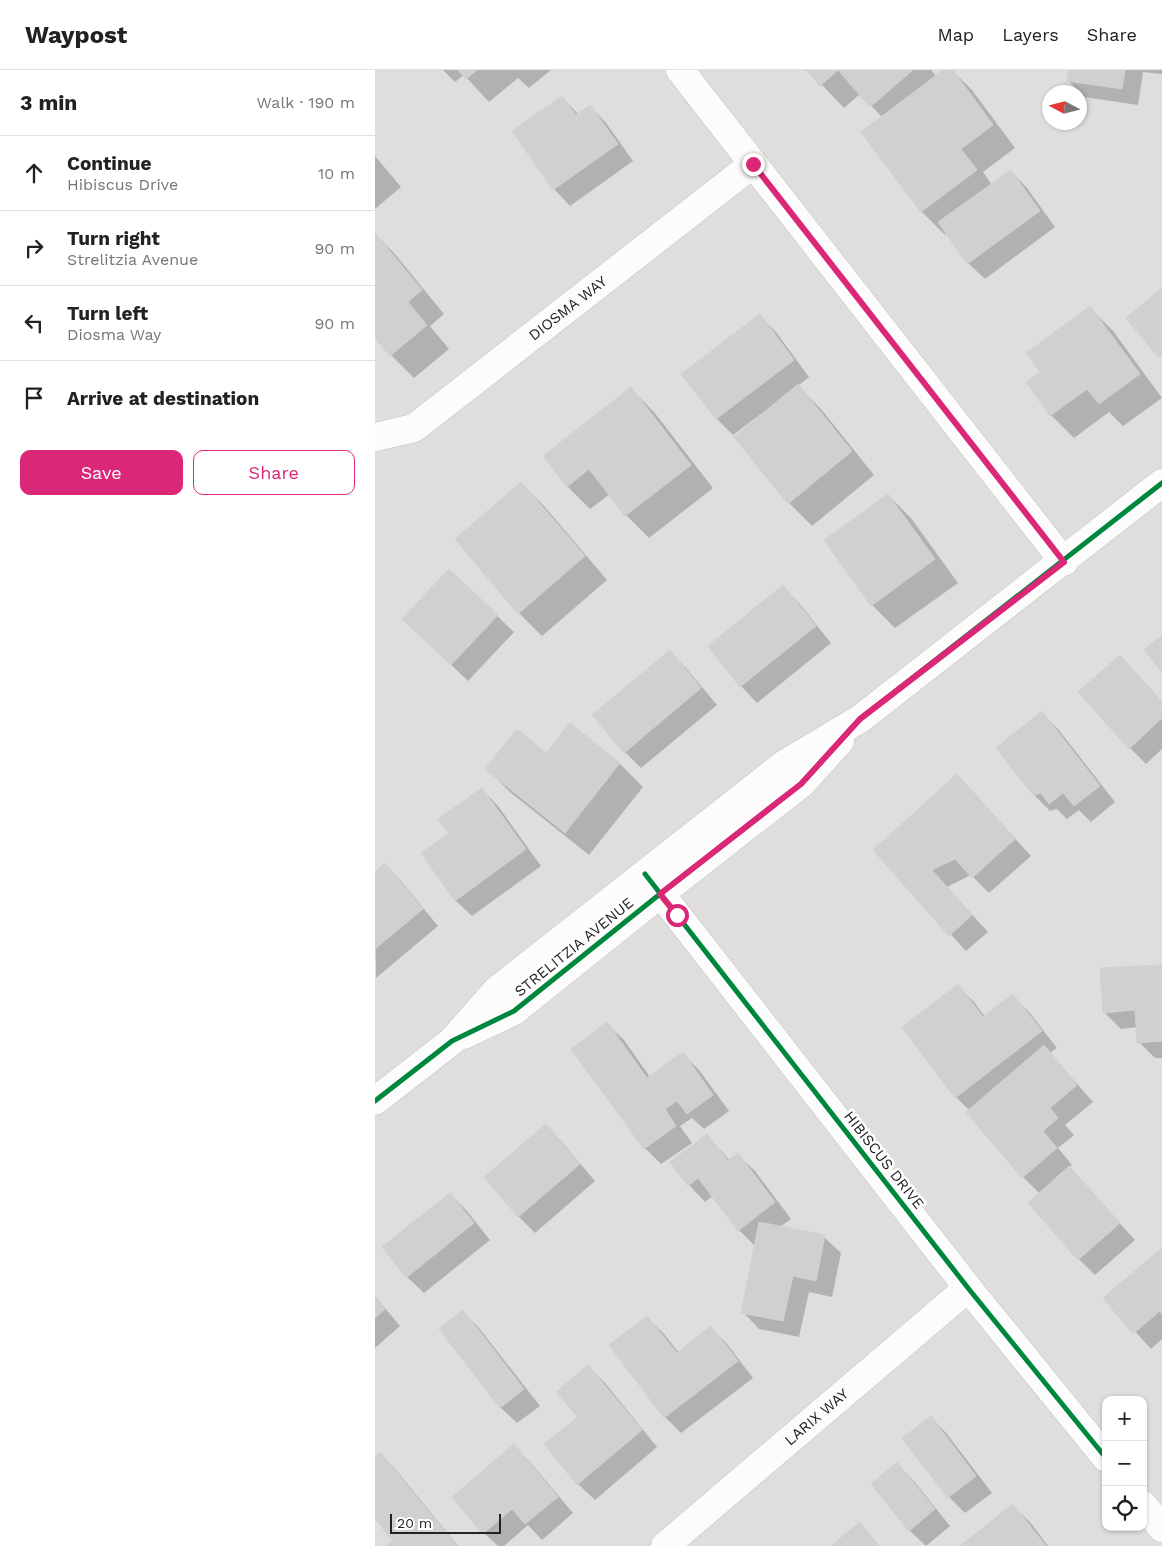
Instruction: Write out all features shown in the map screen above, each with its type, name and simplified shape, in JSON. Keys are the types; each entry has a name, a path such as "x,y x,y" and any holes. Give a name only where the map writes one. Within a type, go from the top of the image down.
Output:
{"street":[{"path":"680,70 1064,562"},
{"name":"DIOSMA WAY","path":"375,437 414,428 753,164"},
{"name":"STRELITZIA AVENUE","path":"375,1101 452,1041 497,990 653,884 783,765 860,719 1162,484"},
{"name":"HIBISCUS DRIVE","path":"653,884 968,1288 1102,1453"},
{"name":"LARIX WAY","path":"665,1546 968,1288"},
{"path":"1147,1509 1162,1528"}],"shaded area":[{"path":"375,70 1162,70 1162,1546 375,1546"}],"building":[{"path":"458,70 477,70 466,79"},
{"path":"806,70 838,70 820,86"},
{"path":"838,70 913,70 870,107"},
{"path":"943,70 953,70 993,125 961,149 977,170 921,212 861,132"},
{"path":"1068,70 1125,70 1122,89 1067,81"},
{"path":"562,96 576,115 590,105 618,144 553,190 512,131"},
{"path":"1011,170 1040,211 967,264 938,222"},
{"path":"375,233 422,290 408,302 427,325 390,356 375,338"},
{"path":"1162,288 1162,354 1158,357 1126,318"},
{"path":"1090,306 1140,374 1099,404 1087,389 1050,416 1026,382 1040,372 1026,353"},
{"path":"760,314 794,360 716,419 681,374"},
{"path":"798,384 852,451 788,504 734,437"},
{"path":"631,387 691,465 625,516 589,469 567,487 543,456"},
{"path":"521,482 585,556 518,614 455,539"},
{"path":"888,494 935,559 871,606 824,540"},
{"path":"449,569 498,615 451,665 402,619"},
{"path":"783,585 816,626 740,687 708,646"},
{"path":"1162,635 1162,672 1144,650"},
{"path":"670,650 701,688 624,753 592,715"},
{"path":"1120,655 1162,702 1162,718 1129,749 1078,692"},
{"path":"1042,711 1100,786 1074,806 1063,793 1049,804 1041,793 1033,795 996,748"},
{"path":"570,723 620,763 565,833 485,769 517,729 546,753"},
{"path":"957,774 1015,839 972,878 955,859 932,870 972,915 949,936 873,850"},
{"path":"482,788 526,849 455,901 421,853 449,833 438,819"},
{"path":"385,863 423,909 375,949 375,872"},
{"path":"1162,965 1162,1041 1137,1043 1135,1010 1103,1013 1100,968"},
{"path":"958,984 983,1017 1013,994 1042,1031 955,1098 902,1027"},
{"path":"607,1022 647,1078 683,1052 713,1095 687,1114 677,1101 665,1109 676,1126 644,1149 571,1049"},
{"path":"1044,1045 1077,1085 1050,1108 1058,1118 1043,1131 1057,1148 1022,1178 966,1112"},
{"path":"546,1124 580,1164 518,1217 484,1177"},
{"path":"707,1134 728,1161 738,1153 775,1202 738,1231 698,1178 688,1186 670,1162"},
{"path":"1069,1166 1120,1223 1078,1260 1028,1203"},
{"path":"450,1193 474,1223 406,1278 382,1247"},
{"path":"759,1222 825,1235 816,1281 793,1276 783,1321 741,1313"},
{"path":"1162,1248 1162,1314 1160,1311 1133,1334 1103,1298"},
{"path":"375,1297 385,1309 375,1318"},
{"path":"463,1310 524,1389 500,1408 439,1329"},
{"path":"647,1316 677,1353 711,1326 738,1361 664,1418 609,1345"},
{"path":"588,1365 642,1430 577,1485 544,1444 578,1417 556,1392"},
{"path":"931,1416 976,1476 948,1498 902,1438"},
{"path":"514,1444 558,1497 525,1524 512,1509 483,1534 452,1497"},
{"path":"380,1452 457,1546 386,1546 393,1541 375,1519 375,1456"},
{"path":"897,1462 935,1509 909,1531 871,1484"},
{"path":"1013,1504 1046,1546 960,1546"},
{"path":"860,1522 879,1546 831,1546"}],"cycle path":[{"path":"375,1101 452,1041 514,1011 801,784 860,719 1162,483"},
{"path":"645,874 968,1288 1102,1453"}],"route":[{"path":"677,915 660,894 801,784 860,719 1064,562 753,164"}]}
